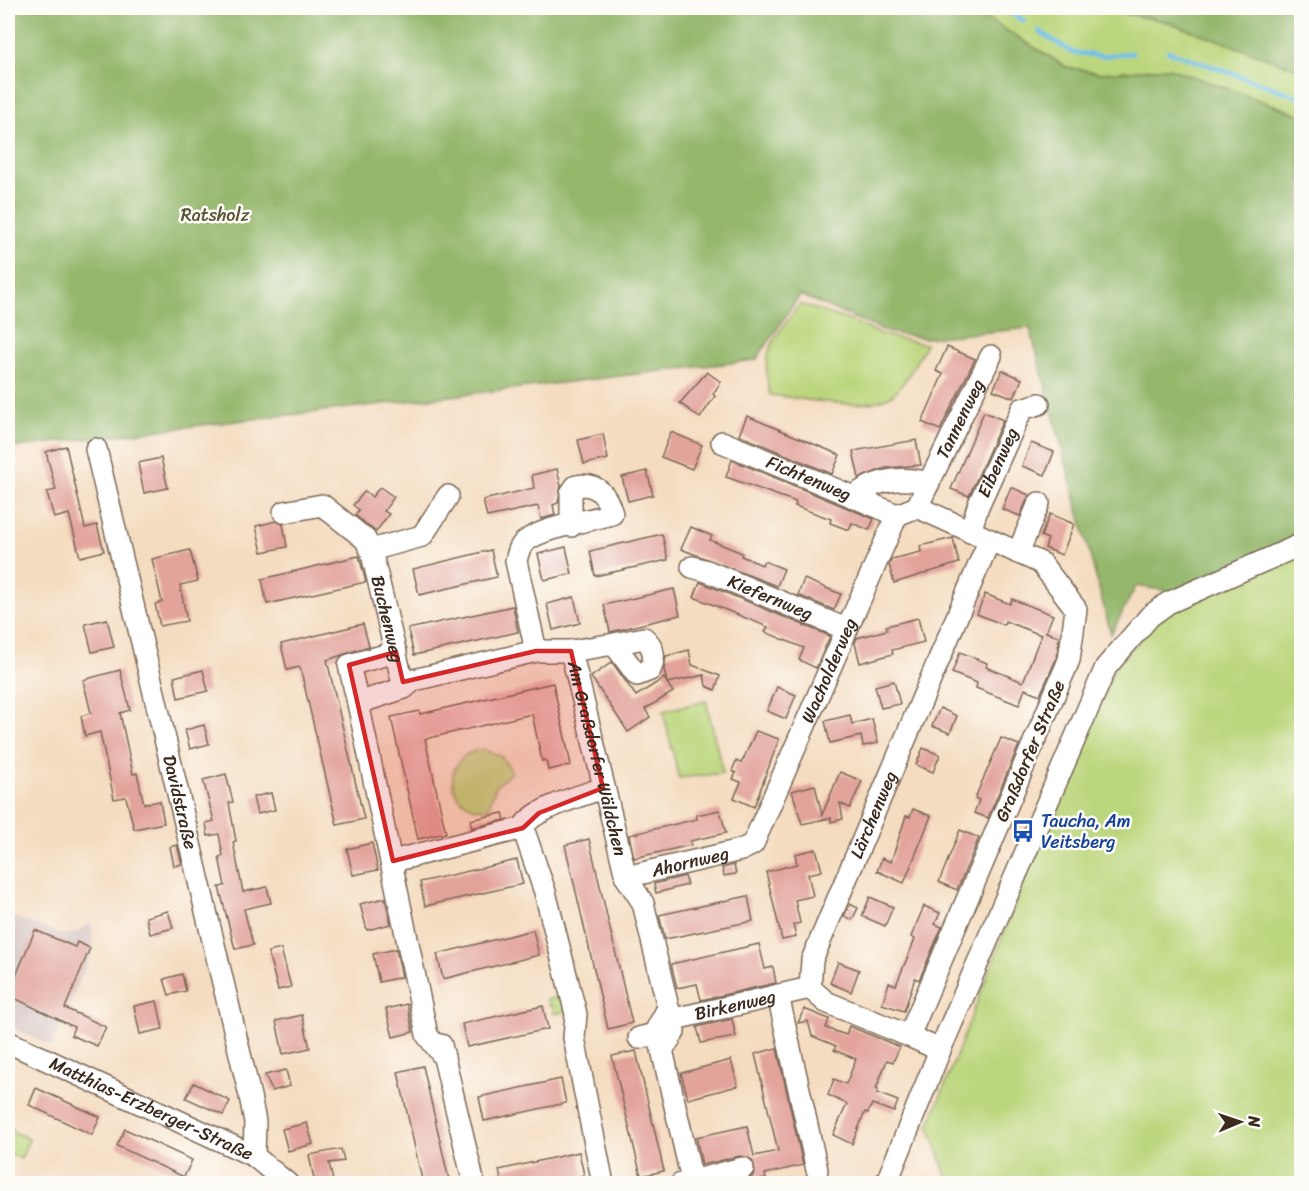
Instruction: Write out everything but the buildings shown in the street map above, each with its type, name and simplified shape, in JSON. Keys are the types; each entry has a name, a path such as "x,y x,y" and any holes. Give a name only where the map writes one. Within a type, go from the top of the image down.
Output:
{"street":[{"name":"Tannenweg","path":"917,507 991,356"},
{"name":"Eibenweg","path":"970,532 978,506 1022,409 1039,404"},
{"name":"Fichtenweg","path":"722,442 897,515"},
{"name":"Davidstraße","path":"96,449 250,1096 255,1122 254,1156"},
{"path":"853,497 866,486 906,477 929,483"},
{"name":"Buchenweg","path":"371,550 422,536 448,496"},
{"path":"1018,553 1039,503"},
{"name":"Buchenweg","path":"284,512 322,505 365,539 371,550 404,688"},
{"path":"897,515 917,507"},
{"name":"Graßdorfer Straße","path":"909,1036 1069,660 1076,609 1041,563 917,507"},
{"name":"Wacholderweg","path":"753,844 897,515"},
{"path":"536,651 516,561 518,550 526,541 538,534 571,526"},
{"name":"Lärchenweg","path":"810,988 812,960 989,541"},
{"name":"Graßdorfer Straße","path":"886,1184 940,1050 1106,667 1150,616 1168,603 1302,544"},
{"name":"Kiefernweg","path":"692,567 707,571 846,629"},
{"path":"571,651 614,644"},
{"name":"Am Graßdorfer Wäldchen","path":"358,703 404,688 414,680 536,651 571,651 626,877 643,903 660,1028 687,1182"},
{"path":"396,652 349,665 393,861 427,1035 444,1057 474,1184"},
{"path":"603,788 539,813 526,820 523,828 545,892 576,1014 574,1038 603,1184"},
{"path":"393,861 523,828"},
{"name":"Ahornweg","path":"626,877 741,850 753,844"},
{"path":"810,988 826,1002 940,1050"},
{"name":"Birkenweg","path":"660,1028 810,988"},
{"path":"778,995 817,1170"},
{"name":"Matthias-Erzberger-Straße","path":"8,1042 254,1156 288,1184"},
{"path":"687,1182 743,1168"}],"highlighted area":[{"path":"536,651 571,651 603,788 539,813 523,828 393,861 349,665 396,652 403,682"}],"shaded area":[{"path":"8,915 63,935 79,932 91,922 94,948 51,1046 8,1026"}],"green space":[{"name":"Ratsholz","path":"8,8 970,8 1066,67 1100,73 1169,68 1301,115 1301,535 1175,592 1136,586 1111,634 1030,328 925,338 887,332 800,295 756,360 8,448"},
{"path":"970,8 1093,8 1165,21 1301,70 1301,115 1169,68 1100,73 1066,67"},
{"path":"1093,8 1301,8 1301,70 1165,21"},
{"path":"800,304 851,321 883,335 926,344 900,388 889,397 877,401 847,404 770,395 766,366 768,355 776,336"},
{"path":"1301,549 1301,1183 949,1183 929,1126 1057,796 1117,664 1156,622 1184,602"},
{"path":"706,701 723,773 679,778 663,711"},
{"path":"482,749 501,756 512,772 496,786 488,809 473,807 463,801 456,792 453,782 454,771 459,761 468,754"},
{"path":"565,996 568,1011 554,1014 553,1006 549,1006 547,999"},
{"path":"8,1129 29,1139 21,1159 8,1153"}],"waterway":[{"path":"1003,8 1024,21"},
{"path":"1039,31 1071,52 1101,56 1132,53"},
{"path":"1168,51 1302,98"}],"place":[{"name":"Taucha, Am Veitsberg","path":"1023,831"}]}
